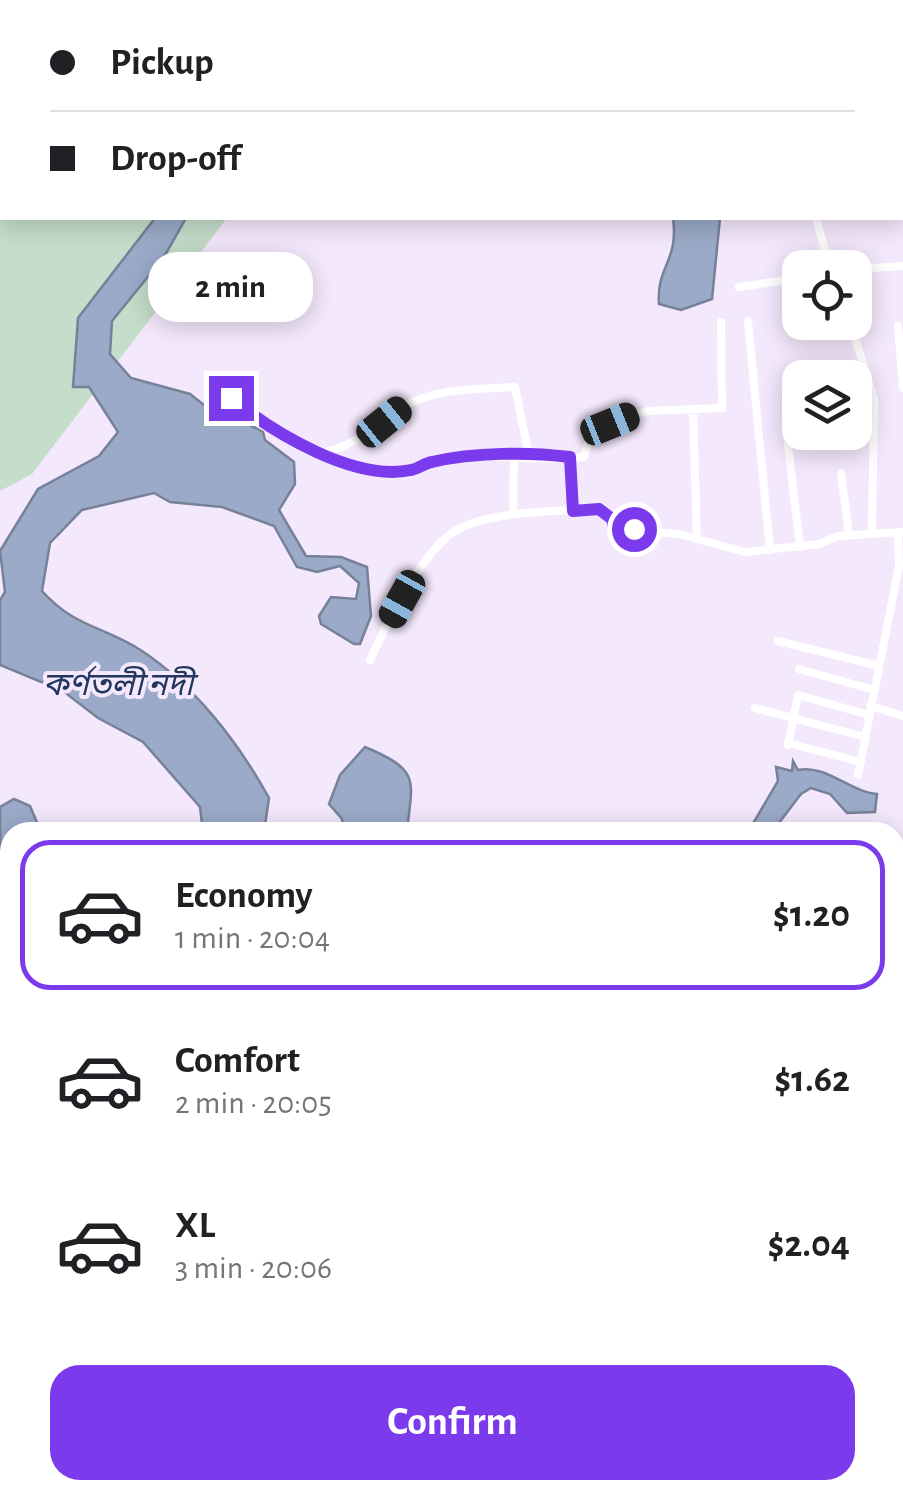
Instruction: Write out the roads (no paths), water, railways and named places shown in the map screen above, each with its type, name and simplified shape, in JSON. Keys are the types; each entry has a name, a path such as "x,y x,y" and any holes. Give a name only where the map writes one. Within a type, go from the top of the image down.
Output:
{"street":[{"path":"817,220 825,250"},
{"path":"872,268 903,266"},
{"path":"739,287 782,281"},
{"path":"748,321 770,550"},
{"path":"231,398 266,428 371,471 411,470 429,462 462,457 584,457 594,426 646,411 722,408 721,322"},
{"path":"898,326 903,388"},
{"path":"856,340 874,399 872,532"},
{"path":"325,452 344,448 418,401 472,389 514,387 529,456"},
{"path":"693,410 698,540"},
{"path":"789,450 800,547"},
{"path":"512,514 514,456"},
{"path":"570,457 573,511"},
{"path":"841,473 849,534"},
{"path":"370,660 402,599 445,540 462,527 512,514 599,509 612,519 614,529 646,529 745,552 800,547 849,534 900,532 899,566 858,775"},
{"path":"778,641 879,666"},
{"path":"798,669 874,690"},
{"path":"861,762 788,744 798,695 903,716"},
{"path":"754,708 865,737"}],"water":[{"name":"কর্ণতলী নদী","path":"153,220 185,220 164,257 112,321 110,354 131,378 190,394 209,409 209,403 263,432 265,440 294,462 295,484 279,510 306,556 341,557 367,567 371,616 360,644 354,644 321,624 319,616 331,597 356,599 359,583 340,566 317,572 297,567 274,526 222,507 170,502 154,493 82,510 50,543 42,591 78,620 142,651 197,698 244,756 269,798 265,822 202,822 200,807 143,742 98,718 63,691 0,665 0,600 5,592 0,551 38,489 99,456 118,432 89,387 73,387 78,318"},
{"path":"673,220 720,220 712,299 681,310 659,304 674,233"},
{"path":"365,747 396,763 409,779 408,822 342,822 329,804 340,775"},
{"path":"793,761 798,770 828,774 877,794 875,812 847,813 830,794 811,788 801,794 780,822 754,822 778,781 776,767 792,771"},
{"path":"14,799 30,806 37,822 0,822 0,807"}]}
